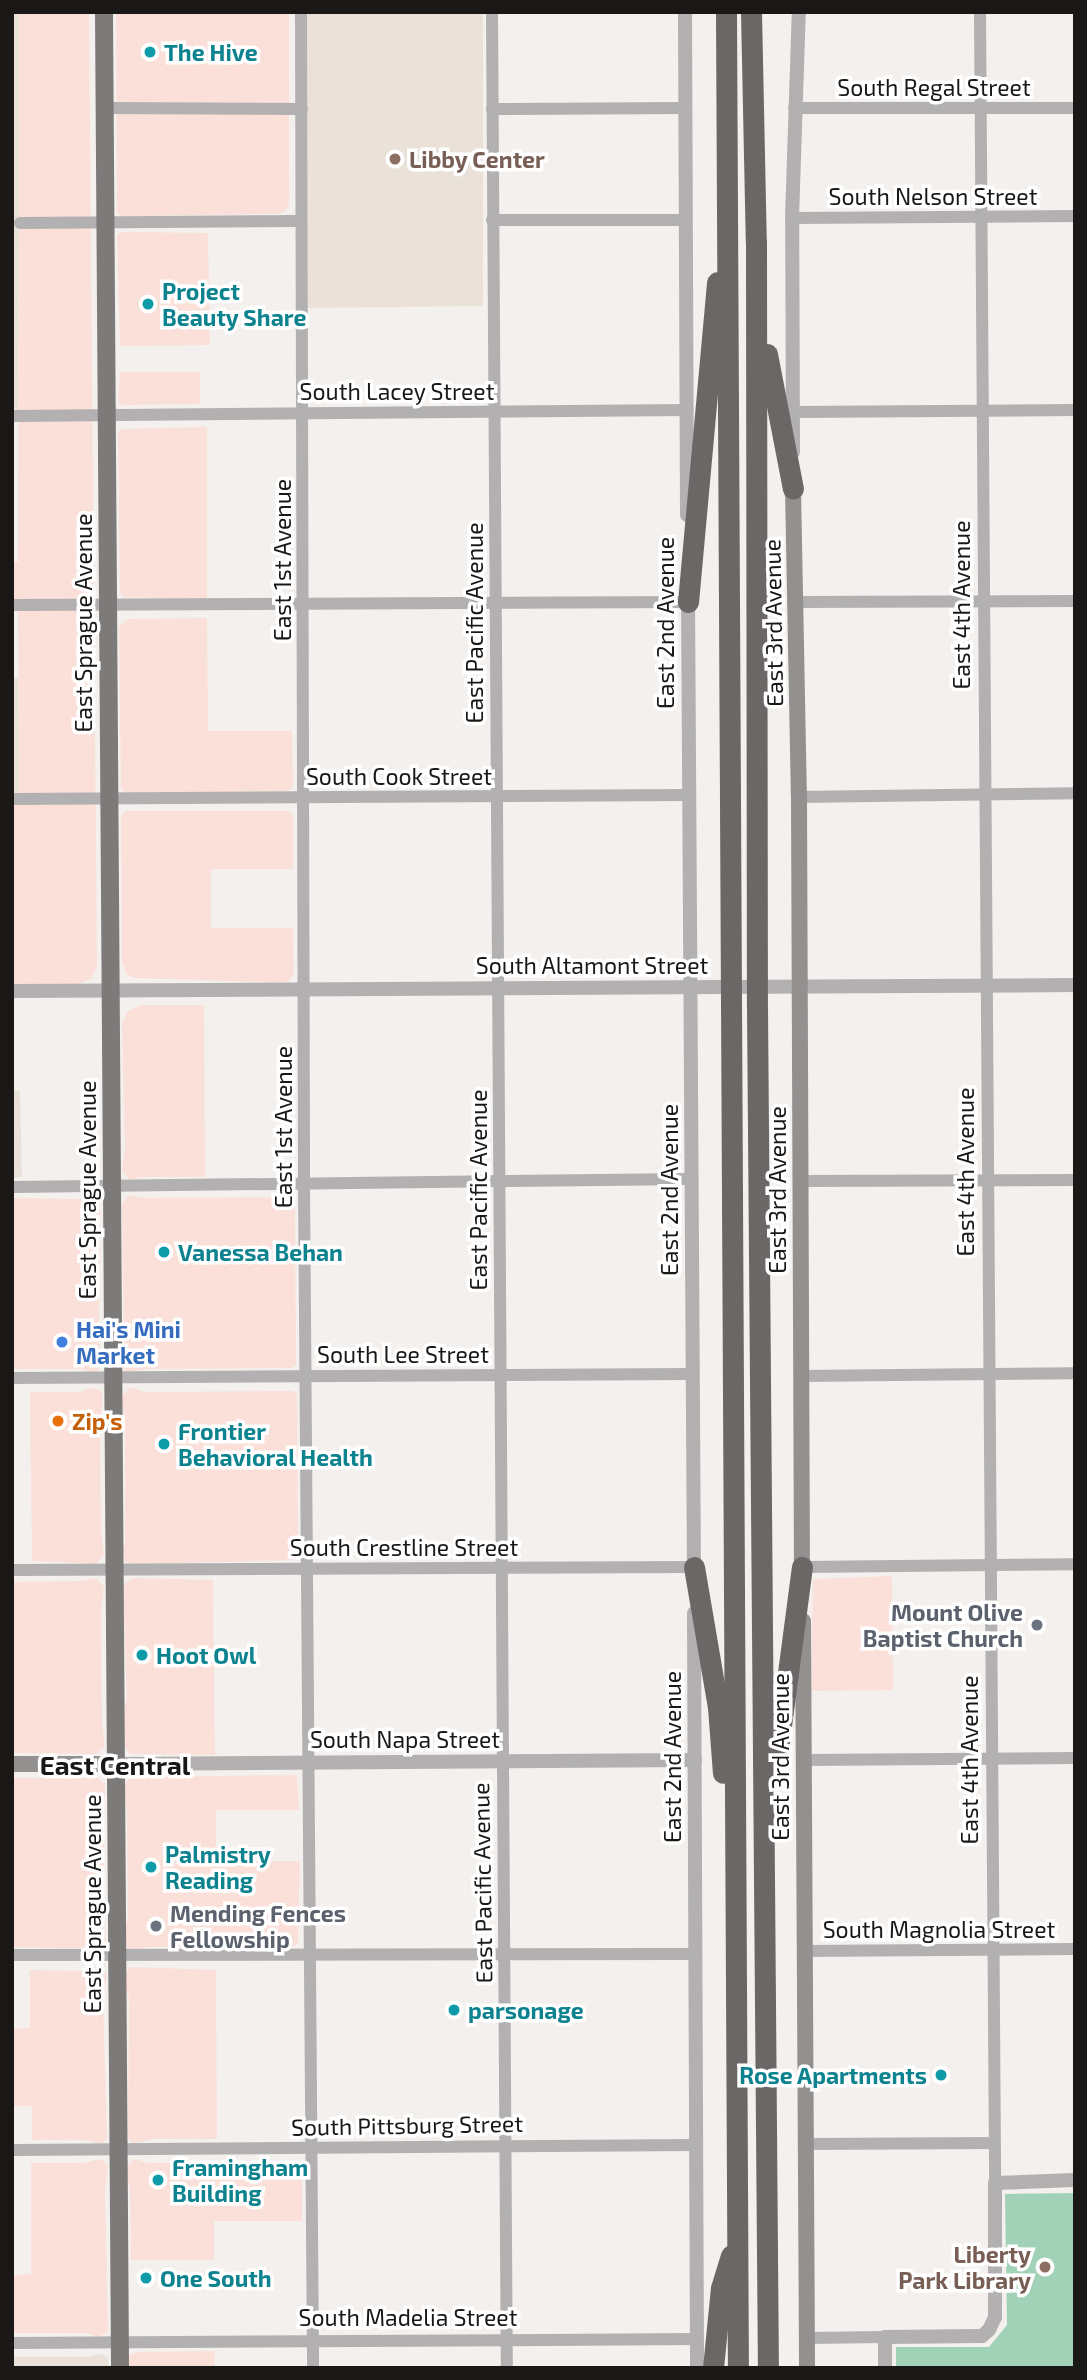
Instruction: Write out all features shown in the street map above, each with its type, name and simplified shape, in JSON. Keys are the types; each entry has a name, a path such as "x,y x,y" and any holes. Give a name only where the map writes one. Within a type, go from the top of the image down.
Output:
{"highway":[{"path":"726,12 738,2368"},
{"path":"751,12 756,242 757,1007 768,2368"},
{"path":"756,242 769,373 793,489"},
{"path":"688,603 714,293 726,247"},
{"path":"694,1567 718,1707 724,1791 736,1838"},
{"path":"764,1854 802,1567"},
{"path":"713,2368 721,2288 736,2236"}],"main road":[{"name":"East Sprague Avenue","path":"104,12 120,2368"},
{"name":"East 3rd Avenue","path":"793,489 799,797 807,2368"},
{"path":"12,1763 116,1764"}],"street":[{"name":"East 1st Avenue","path":"301,12 304,1186 313,2368"},
{"name":"East Pacific Avenue","path":"492,12 507,2368"},
{"name":"East 2nd Avenue","path":"685,12 697,2368"},
{"name":"East 3rd Avenue","path":"793,489 792,218 799,12"},
{"name":"East 4th Avenue","path":"885,2337 982,2336 989,2330 995,2318 980,12"},
{"path":"492,109 685,107"},
{"path":"105,108 302,109"},
{"name":"South Regal Street","path":"794,108 1075,108"},
{"name":"South Nelson Street","path":"792,218 1075,216"},
{"path":"492,220 684,219"},
{"path":"20,223 301,221"},
{"name":"South Lacey Street","path":"12,415 687,410"},
{"path":"793,412 1075,410"},
{"path":"795,602 1075,601"},
{"path":"12,605 688,603"},
{"path":"799,797 1075,793"},
{"name":"South Cook Street","path":"12,799 689,795"},
{"name":"South Altamont Street","path":"12,991 1075,985"},
{"path":"12,1187 691,1180"},
{"path":"800,1181 1075,1180"},
{"path":"801,1376 1075,1373"},
{"name":"South Lee Street","path":"12,1378 692,1374"},
{"path":"802,1567 1075,1564"},
{"name":"South Crestline Street","path":"12,1570 694,1567"},
{"path":"803,1760 1075,1758"},
{"name":"South Napa Street","path":"116,1764 695,1760"},
{"name":"South Magnolia Street","path":"803,1951 1075,1949"},
{"path":"12,1955 695,1954"},
{"path":"806,2144 994,2143"},
{"name":"South Pittsburg Street","path":"12,2150 697,2145"},
{"path":"995,2183 1075,2180"},
{"path":"807,2337 885,2337 885,2368"},
{"name":"South Madelia Street","path":"12,2343 697,2339"}],"shaded area":[{"path":"12,12 19,12 18,409 12,409"},
{"path":"19,12 89,12 97,967 91,979 75,985 12,985 12,792 19,791 18,600 12,599 12,562 18,562"},
{"path":"116,12 289,12 289,205 285,211 278,214 122,216 117,213"},
{"name":"Libby Center","path":"307,12 483,12 483,306 308,308"},
{"path":"121,232 208,233 210,345 120,346 117,235"},
{"path":"120,372 200,372 200,404 122,405 118,401"},
{"path":"207,427 207,600 123,597 120,591 118,432 122,429"},
{"path":"207,618 208,731 292,731 293,786 289,791 126,793 121,789 119,627 128,619"},
{"path":"18,678 19,792 12,792 12,679"},
{"path":"126,811 288,811 293,815 293,869 211,869 211,928 293,928 294,973 290,980 285,983 136,978 127,975 122,962 121,815"},
{"path":"141,1005 204,1005 205,1177 143,1177 130,1180 122,1171 125,1147 122,1024 128,1011"},
{"path":"12,1090 20,1091 22,1177 12,1177"},
{"path":"92,1195 100,1203 99,1341 103,1365 95,1373 82,1369 12,1369 12,1198 79,1199"},
{"path":"129,1195 143,1198 286,1197 292,1200 295,1206 296,1365 292,1368 145,1369 128,1373 124,1370 121,1364 124,1341 122,1204"},
{"path":"130,1387 144,1392 292,1391 297,1395 298,1555 293,1560 126,1562 122,1552 125,1544 125,1421 121,1397"},
{"path":"90,1388 100,1390 103,1396 100,1421 101,1532 104,1554 96,1564 32,1561 30,1392 80,1392"},
{"path":"892,1576 893,1690 811,1691 813,1579"},
{"path":"96,1578 104,1587 101,1611 102,1721 105,1746 96,1754 12,1753 12,1582 82,1581"},
{"path":"133,1578 213,1580 215,1755 130,1754 124,1746 124,1709 127,1699 123,1585"},
{"path":"297,1775 299,1810 216,1810 216,1861 300,1861 298,1943 293,1946 147,1947 139,1951 127,1948 124,1929 128,1919 127,1810 123,1795 127,1781 135,1777"},
{"path":"12,1778 97,1778 105,1783 103,1918 106,1941 103,1949 12,1947"},
{"path":"96,1966 102,1968 107,1976 103,1998 107,2138 101,2144 83,2140 32,2140 32,2106 12,2106 12,2029 30,2028 30,1970 84,1971"},
{"path":"130,1967 216,1970 217,2139 151,2139 133,2144 128,2138 129,1998 125,1988 126,1972"},
{"path":"134,2159 149,2163 298,2163 302,2167 302,2221 214,2221 214,2260 131,2260 130,2191 126,2168"},
{"path":"102,2160 108,2166 105,2192 108,2332 98,2337 86,2333 12,2333 12,2275 31,2274 31,2163 84,2163"},
{"path":"215,2351 214,2368 127,2368 130,2355 137,2352"},
{"path":"102,2354 108,2358 109,2368 12,2368 12,2357 85,2357"}],"green space":[{"path":"1075,2193 1075,2368 896,2368 896,2347 989,2347 1007,2325 1005,2194"}],"place":[{"name":"The Hive","path":"150,52"},
{"name":"Libby Center","path":"395,159"},
{"name":"Project Beauty Share","path":"148,304"},
{"name":"Vanessa Behan","path":"164,1252"},
{"name":"Hai's Mini Market","path":"62,1342"},
{"name":"Zip's","path":"58,1421"},
{"name":"Frontier Behavioral Health","path":"164,1444"},
{"name":"Mount Olive Baptist Church","path":"1037,1625"},
{"name":"Hoot Owl","path":"142,1655"},
{"name":"Palmistry Reading","path":"151,1867"},
{"name":"Mending Fences Fellowship","path":"156,1926"},
{"name":"parsonage","path":"454,2010"},
{"name":"Rose Apartments","path":"941,2075"},
{"name":"Framingham Building","path":"158,2180"},
{"name":"Liberty Park Library","path":"1045,2267"},
{"name":"One South","path":"146,2278"}],"district":[{"name":"East Central","path":"115,1765"}]}
